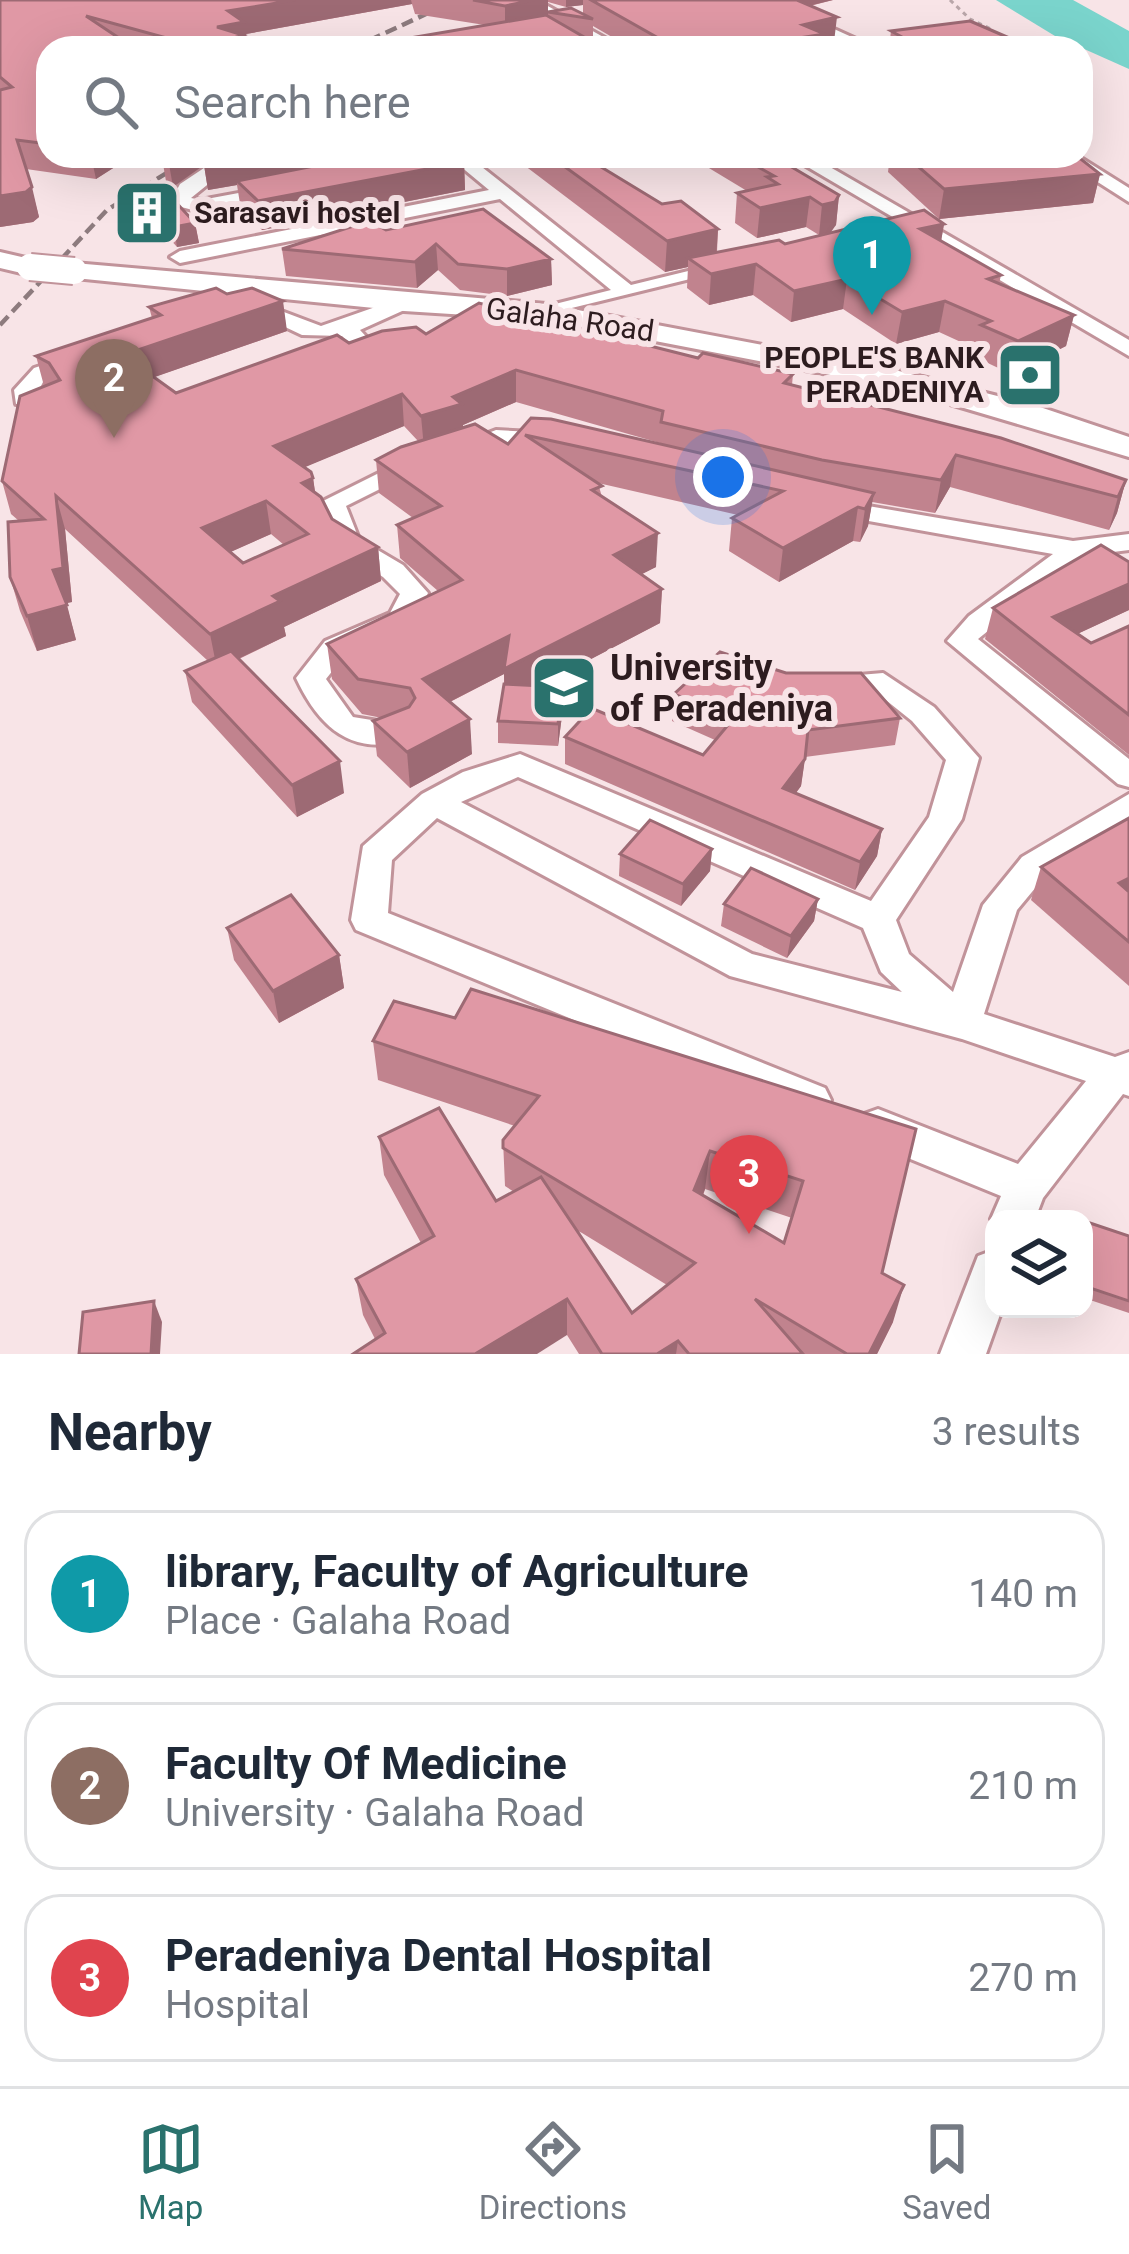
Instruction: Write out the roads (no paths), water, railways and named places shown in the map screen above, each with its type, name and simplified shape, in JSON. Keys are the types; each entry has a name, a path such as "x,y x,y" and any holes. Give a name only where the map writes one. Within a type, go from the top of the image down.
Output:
{"main road":[{"name":"Galaha Road","path":"0,260 30,267 404,303 546,311 895,380 1026,413 1129,447"}],"lane":[{"path":"527,0 556,22 577,19 600,36"},
{"path":"759,0 841,36"},
{"path":"216,168 186,188 180,201 201,206 294,188"},
{"path":"473,168 626,292"},
{"path":"815,168 900,226 1129,350"},
{"path":"1085,168 1129,196"},
{"path":"180,257 503,193"},
{"path":"546,311 736,266"},
{"path":"214,307 248,304 274,312 308,333 334,334 404,303"},
{"path":"446,333 478,321 584,345"},
{"path":"1099,332 1129,323"},
{"path":"346,328 368,350 416,348"},
{"path":"23,400 24,388 33,378 94,354"},
{"path":"398,733 356,731 328,716 311,678 335,648 402,620 414,592 393,572 347,543 332,503 393,470 496,437 574,445"},
{"path":"817,505 1073,549 1129,542"},
{"path":"1073,549 1034,586 970,625 962,641 1129,776"},
{"path":"800,685 883,683 923,713 963,758 944,819 878,919"},
{"path":"434,802 743,966 962,1023 1124,1074 1020,1203 369,920 375,855 434,802 468,778 520,765 878,919 893,962 962,1023"},
{"path":"962,1023 1001,905 1034,866 1129,806"},
{"path":"963,1354 985,1294"}],"water":[{"path":"996,0 1073,0 1129,31 1129,69 1093,53 1093,36 1055,36"}],"railway":[{"path":"379,36 456,0"},
{"path":"0,325 107,210 175,168"}],"place":[{"name":"Sarasavi hostel","path":"147,213"},
{"name":"library, Faculty of Agriculture","path":"872,315"},
{"name":"PEOPLE'S BANK PERADENIYA","path":"1030,375"},
{"name":"Faculty Of Medicine","path":"114,438"},
{"name":"University of Peradeniya","path":"564,688"},
{"name":"Peradeniya Dental Hospital","path":"749,1234"}]}
